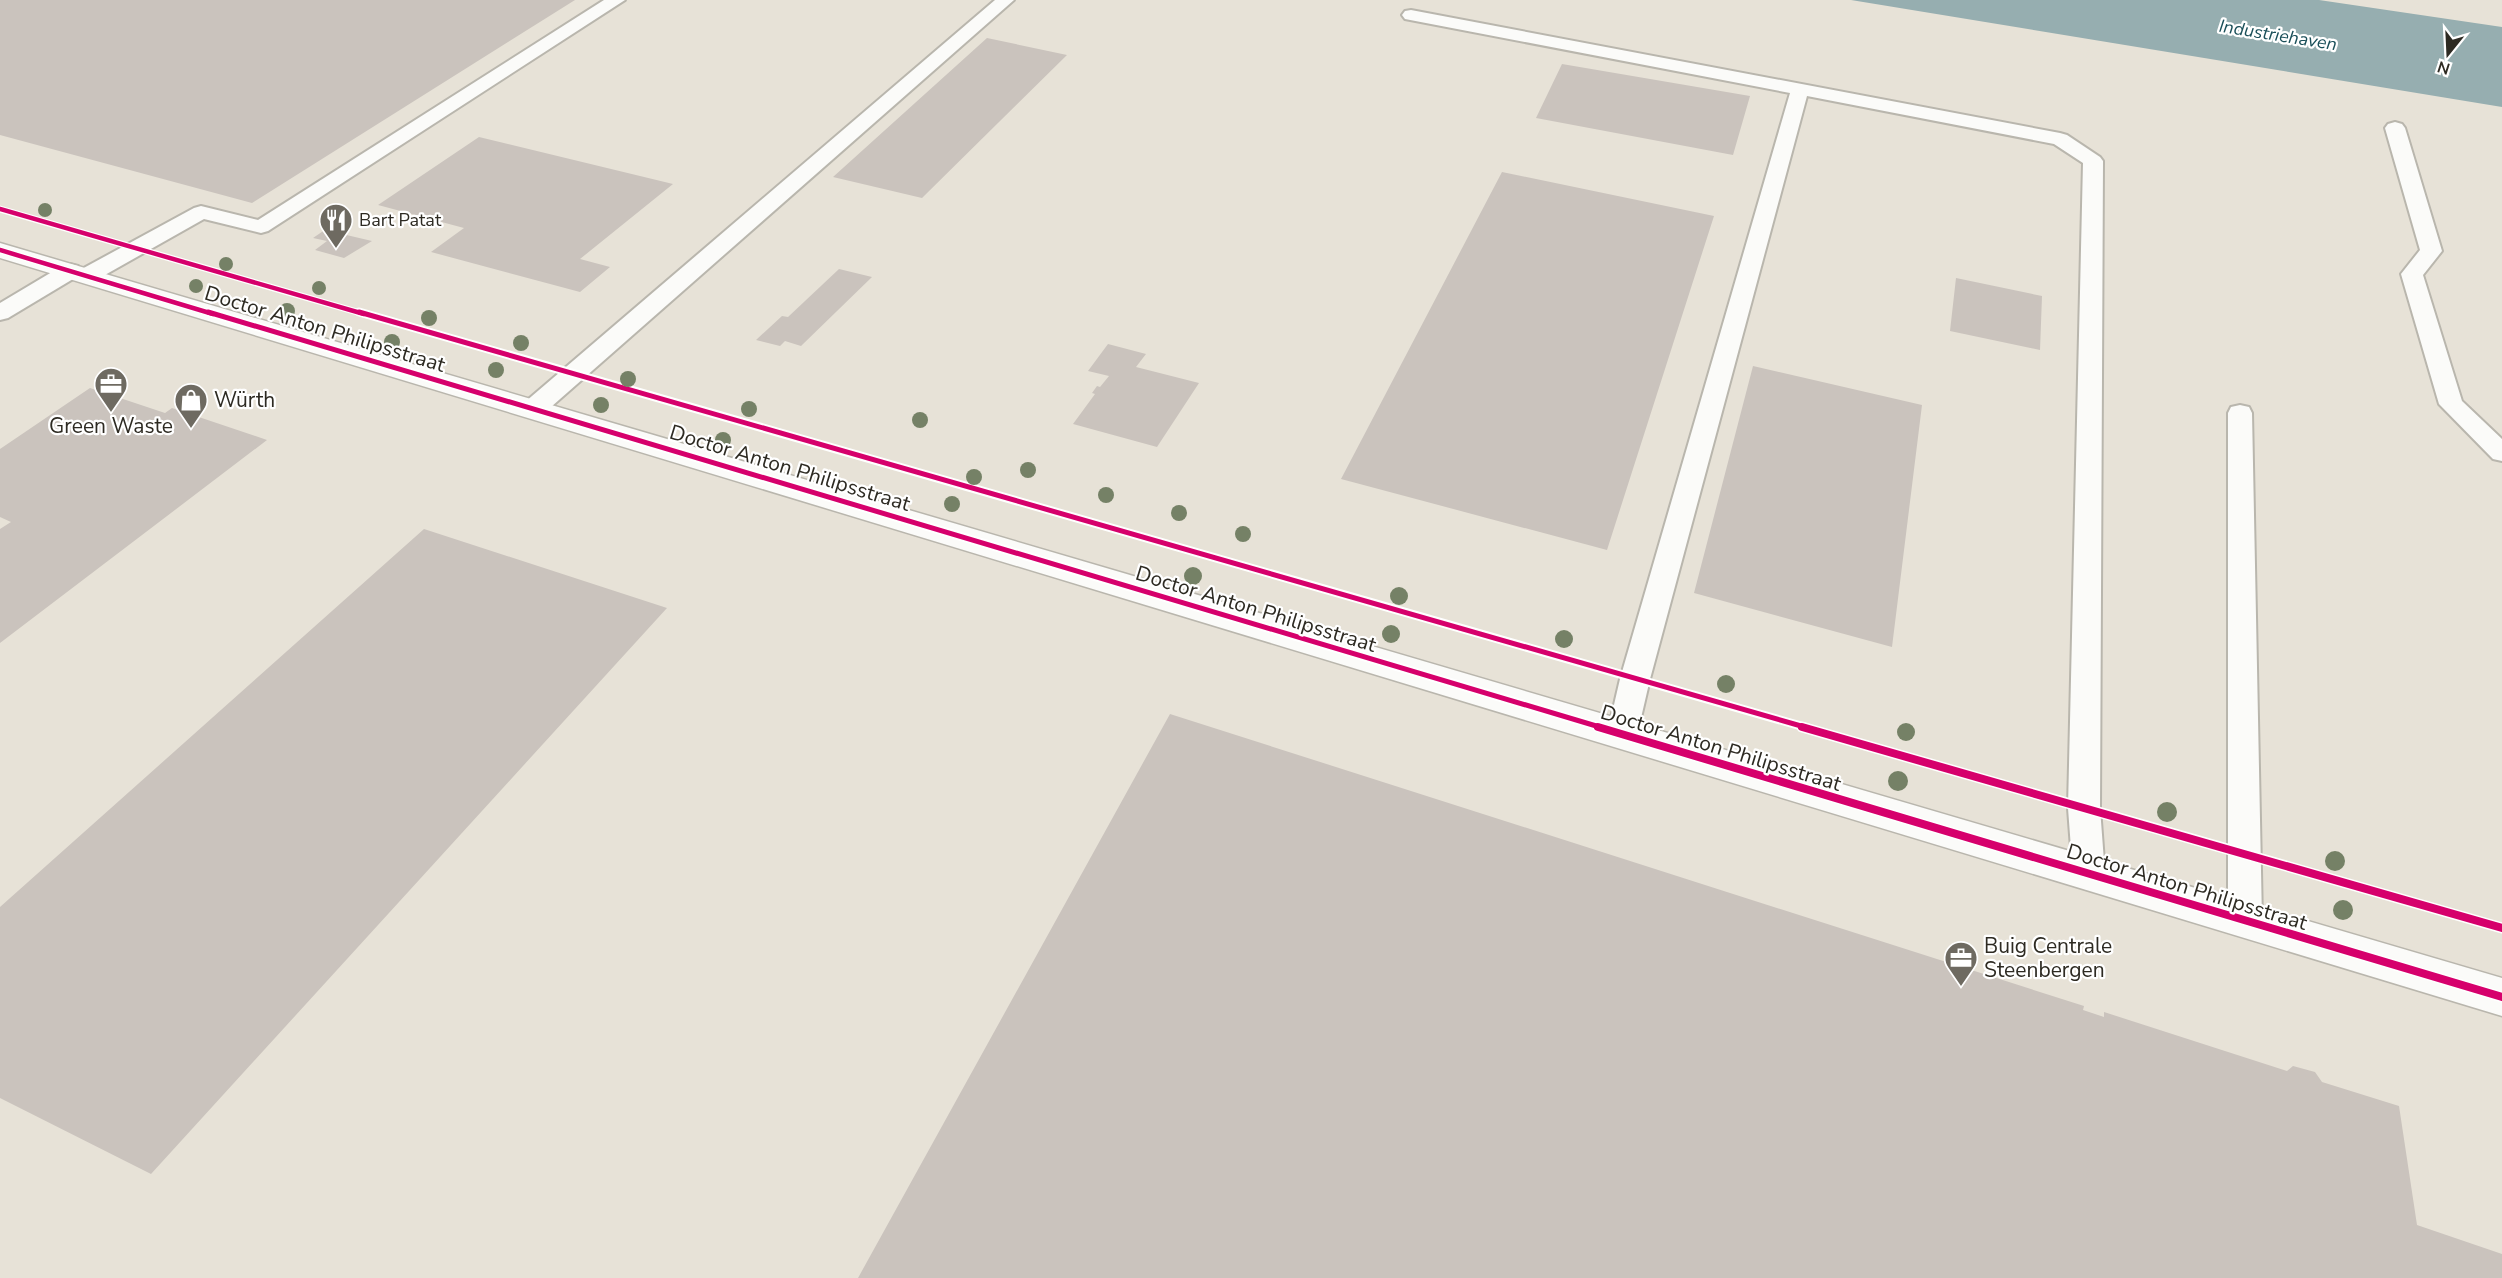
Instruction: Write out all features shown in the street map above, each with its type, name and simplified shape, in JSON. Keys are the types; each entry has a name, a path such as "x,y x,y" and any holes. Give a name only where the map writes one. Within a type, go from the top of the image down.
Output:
{"street":[{"name":"Doctor Anton Philipsstraat","path":"0,250 2502,998"}],"lane":[{"path":"0,313 201,212 261,226 616,0"},
{"path":"534,408 1005,0"},
{"path":"1411,15 2060,138 2094,161 2084,808 2089,875"},
{"path":"1622,735 1635,679 1800,89"},
{"path":"2395,128 2431,251 2412,274 2451,404 2502,453"},
{"path":"2240,413 2245,921"}],"water":[{"name":"Industriehaven","path":"1851,0 2319,0 2502,27 2502,107"}],"building":[{"path":"0,0 575,0 252,203 0,135"},
{"path":"987,38 1067,55 922,198 833,177"},
{"path":"1562,64 1750,96 1733,155 1536,118"},
{"path":"479,137 673,184 580,259 610,267 580,292 431,252 464,228 378,205"},
{"path":"1502,172 1714,216 1607,550 1341,479"},
{"path":"332,225 344,228 338,233 372,241 344,258 315,250 327,241 313,238"},
{"path":"839,269 872,277 801,346 785,341 780,346 756,340 782,316 788,317"},
{"path":"1956,278 2042,296 2040,350 1950,331"},
{"path":"1108,344 1146,354 1136,367 1199,383 1157,447 1073,424 1095,394 1092,393 1097,386 1100,387 1109,376 1088,371"},
{"path":"1753,366 1922,405 1892,647 1694,593"},
{"path":"90,388 165,413 172,408 267,440 0,643 0,529 11,522 0,517 0,449"},
{"path":"424,529 667,608 151,1174 0,1098 0,907"},
{"path":"1170,714 2084,1006 2083,1010 2104,1017 2104,1012 2287,1071 2293,1066 2315,1072 2322,1082 2399,1106 2417,1225 2502,1254 2502,1278 858,1278"}],"cycle path":[{"path":"0,209 2502,928"},
{"path":"0,250 2502,997"}],"place":[{"name":"Bart Patat","path":"336,249"},
{"name":"Green Waste","path":"111,413"},
{"name":"Würth","path":"191,429"},
{"name":"Buig Centrale Steenbergen","path":"1961,987"}]}
